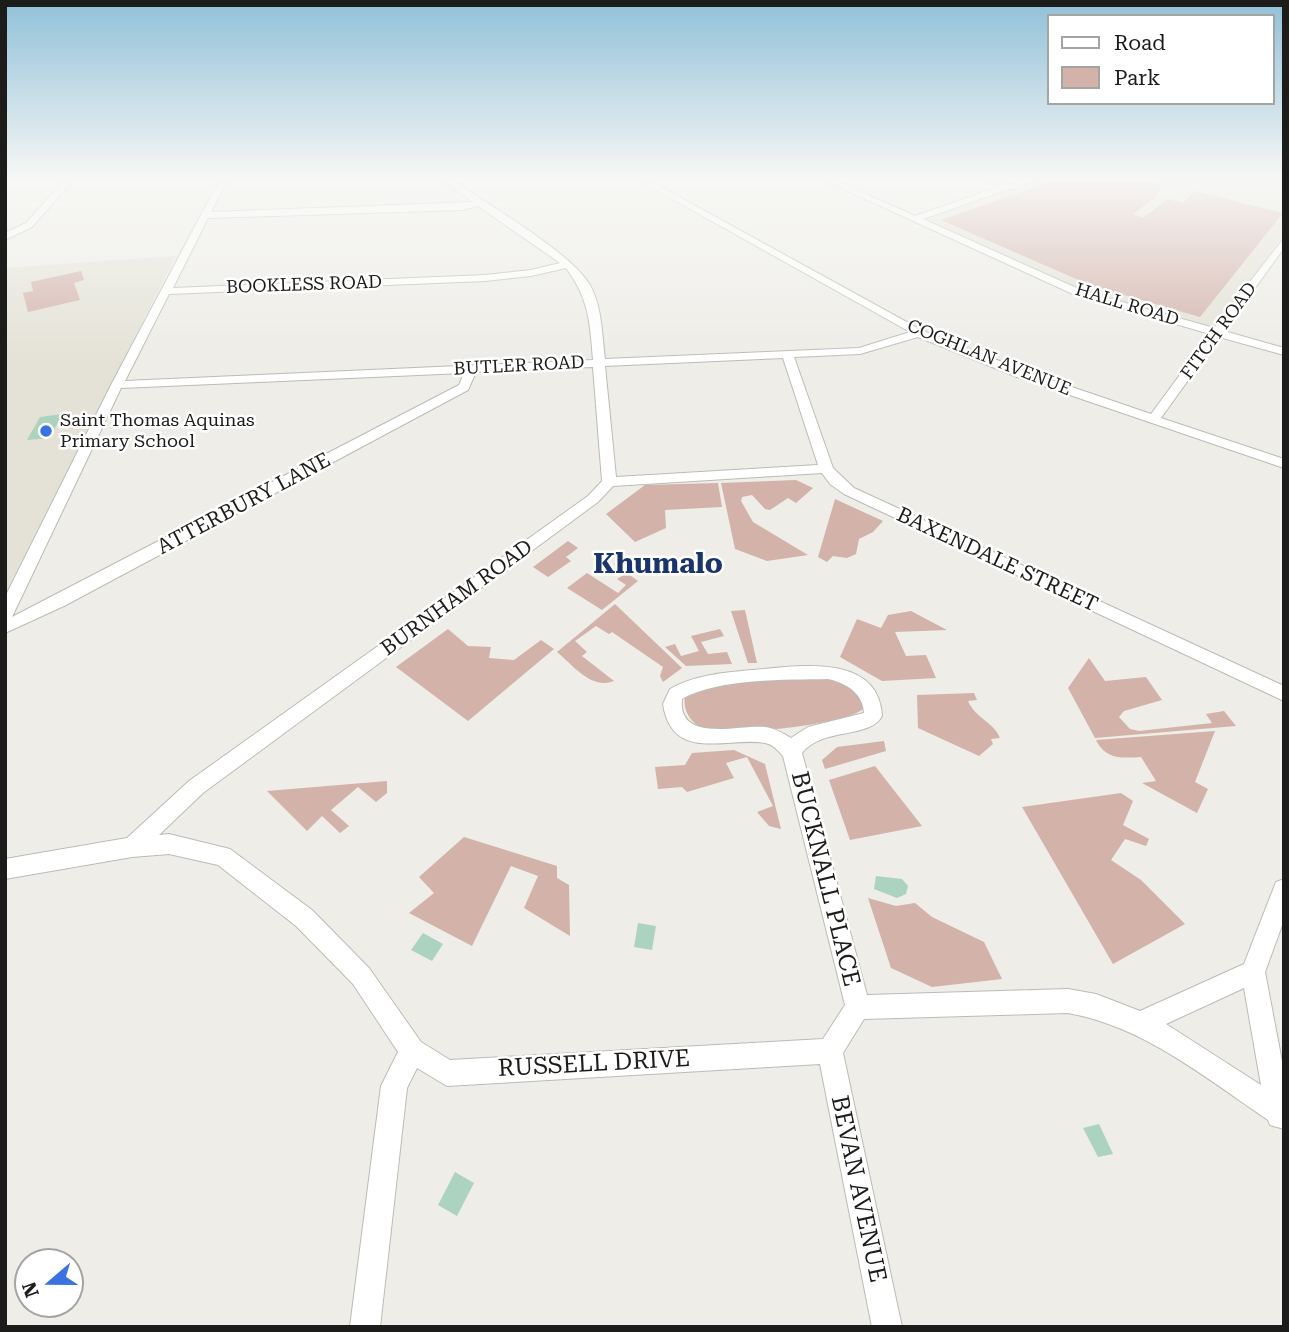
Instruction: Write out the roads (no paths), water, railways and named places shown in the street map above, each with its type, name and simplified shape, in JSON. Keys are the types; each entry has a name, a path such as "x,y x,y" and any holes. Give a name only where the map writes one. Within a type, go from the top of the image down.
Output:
{"street":[{"path":"5,614 117,385 192,239"},
{"path":"532,239 568,264 585,286 591,302 609,481 826,469 787,354"},
{"name":"COGHLAN AVENUE","path":"749,239 919,333 1021,374 1284,464"},
{"name":"HALL ROAD","path":"960,239 1079,292 1284,352"},
{"name":"FITCH ROAD","path":"1153,420 1284,241"},
{"name":"BOOKLESS ROAD","path":"165,291 485,278 531,273 568,264"},
{"name":"BUTLER ROAD","path":"117,385 860,351 919,333"},
{"name":"ATTERBURY LANE","path":"5,627 58,602 464,387 471,369"},
{"name":"BAXENDALE STREET","path":"826,469 835,481 867,500 1284,694"},
{"name":"BURNHAM ROAD","path":"132,846 196,787 593,499 609,481"},
{"name":"BUCKNALL PLACE","path":"792,752 797,740 806,735 868,720 873,716 872,703 858,683 834,673 812,672 701,683 674,696 672,706 679,723 696,736 766,735 779,739 792,752 858,1007"},
{"name":"RUSSELL DRIVE","path":"5,869 132,846 169,844 198,848 223,856 304,918 361,976 412,1051 447,1073 830,1051"},
{"path":"1281,1117 1253,972 1284,889"},
{"path":"1131,1020 1253,972"},
{"path":"830,1051 858,1007 1068,1001 1094,1003 1198,1057 1281,1117"},
{"path":"365,1327 394,1086 412,1051"},
{"name":"BEVAN AVENUE","path":"830,1051 887,1327"}],"place":[{"name":"Saint Thomas Aquinas Primary School","path":"46,431"}],"district":[{"name":"Khumalo","path":"658,565"}]}
